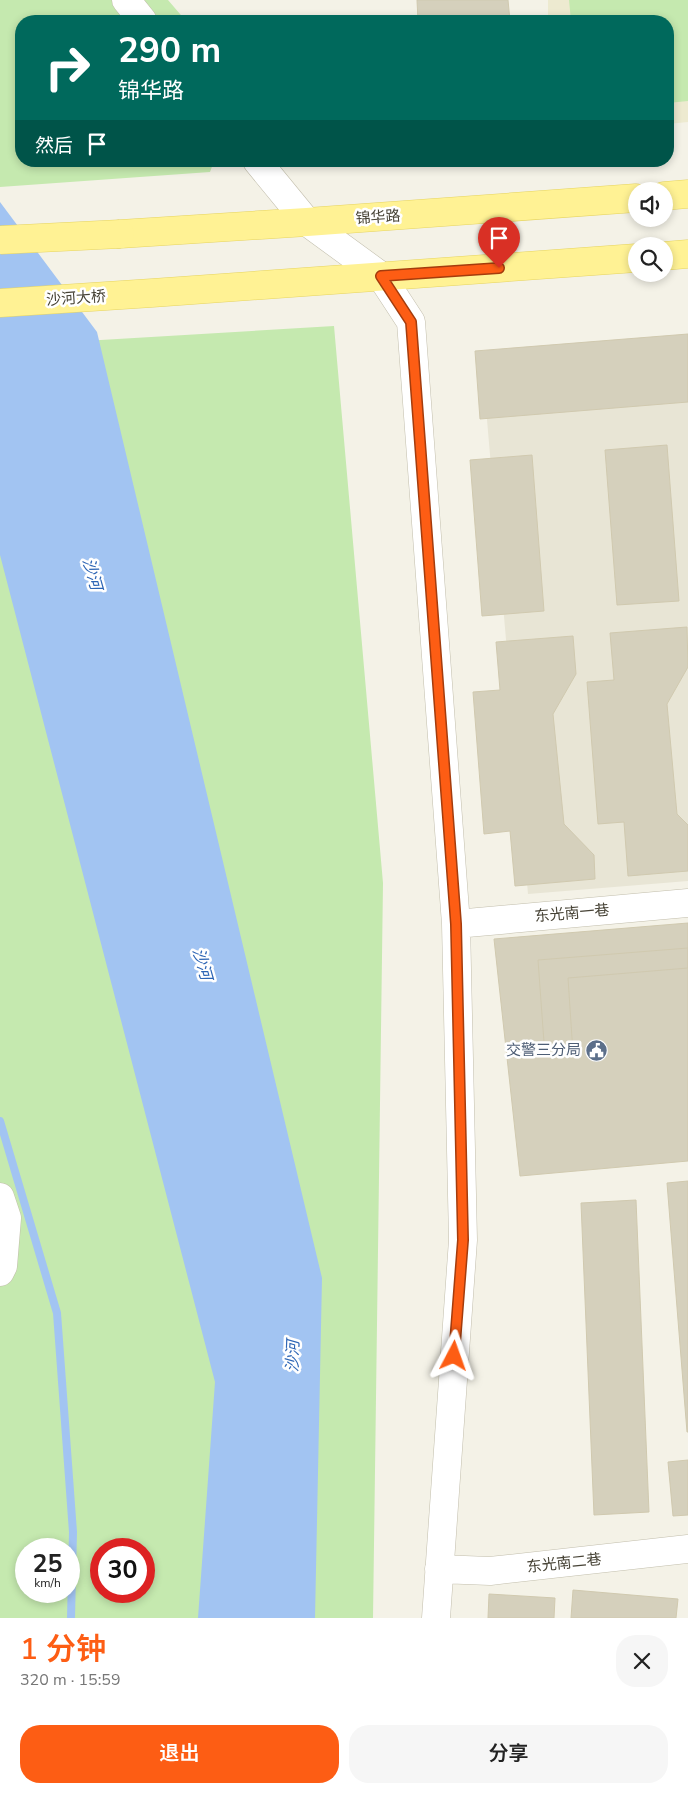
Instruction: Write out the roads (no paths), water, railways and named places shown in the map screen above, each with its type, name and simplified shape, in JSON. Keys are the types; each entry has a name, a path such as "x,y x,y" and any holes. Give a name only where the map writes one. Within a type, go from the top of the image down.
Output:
{"main road":[{"path":"673,195 688,194"},
{"name":"锦华路","path":"0,240 308,222 628,199"},
{"path":"673,255 688,254"},
{"path":"381,276 628,259"},
{"name":"沙河大桥","path":"0,303 381,276"}],"street":[{"path":"126,0 138,15"},
{"path":"263,167 308,222 381,276 411,322 456,924 463,1240 436,1618"},
{"name":"东光南一巷","path":"456,924 688,903"},
{"path":"0,1197 7,1218 3,1266 0,1272"},
{"name":"东光南二巷","path":"439,1569 490,1571 688,1549"}],"water":[{"name":"沙河","path":"0,202 97,332 322,1278 315,1618 198,1618 215,1382 0,555"}],"waterway":[{"path":"0,1121 57,1313 73,1532 71,1618"}],"place":[{"name":"交警三分局","path":"597,1050"}]}
